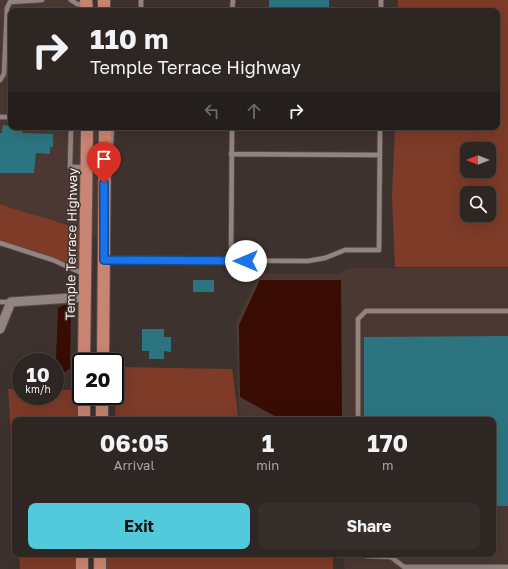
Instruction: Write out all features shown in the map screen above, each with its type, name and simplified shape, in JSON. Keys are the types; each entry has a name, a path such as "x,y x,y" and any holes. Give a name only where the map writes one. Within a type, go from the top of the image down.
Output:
{"main road":[{"name":"Temple Terrace Highway","path":"84,353 87,130"},
{"path":"103,353 105,130"},
{"path":"84,405 84,417"},
{"path":"102,405 102,417"},
{"path":"82,557 82,569"},
{"path":"100,557 100,569"}],"street":[{"path":"0,329 11,302 85,297"}],"lane":[{"path":"0,80 4,74 2,46 6,8 10,2 42,0"},
{"path":"71,0 77,4 86,6"},
{"path":"0,8 6,8"},
{"path":"71,130 70,167 86,167"},
{"path":"104,160 111,145 112,130"},
{"path":"231,261 232,130"},
{"path":"104,260 308,261 325,258 345,250 379,250 380,130"},
{"path":"232,154 380,155"},
{"path":"0,243 53,260 85,275"},
{"path":"0,302 11,302"},
{"path":"358,417 358,319 366,311 508,311"},
{"path":"391,557 403,568 508,567"}],"shaded area":[{"path":"0,0 81,0 82,8 8,8 8,130 82,130 81,230 65,223 24,213 0,204"},
{"path":"398,0 508,0 508,267 395,267 392,198 395,130 500,130 500,8 398,8"},
{"path":"92,130 99,130 99,236 91,235"},
{"path":"0,204 81,230 80,263 77,270 0,244"},
{"path":"350,268 508,268 508,569 345,569 343,557 496,557 496,417 244,417 239,414 236,323 259,274 337,274"},
{"path":"260,280 341,280 342,417 277,417 240,397 239,325"},
{"path":"68,305 71,308 70,368 65,372 64,353 56,353 58,308"},
{"path":"124,367 232,369 238,415 241,417 115,417 115,405 124,405"},
{"path":"8,389 12,389 12,405 64,405 64,390 72,390 72,405 79,405 79,417 12,417 12,448"},
{"path":"19,557 77,557 77,569 20,569"},
{"path":"105,557 333,557 333,569 105,569"}],"building":[{"path":"269,0 329,0 329,8 269,8"},
{"path":"3,125 8,126 8,130 22,130 22,133 53,134 53,147 50,147 50,154 36,153 34,173 0,173 0,133 2,133"},
{"path":"193,280 214,280 214,292 193,292"},
{"path":"142,329 164,329 164,337 171,337 171,352 164,351 164,359 149,359 149,351 142,351"},
{"path":"508,336 508,506 496,506 496,417 364,417 364,337"}],"route":[{"path":"104,183 104,260 246,261"}]}
